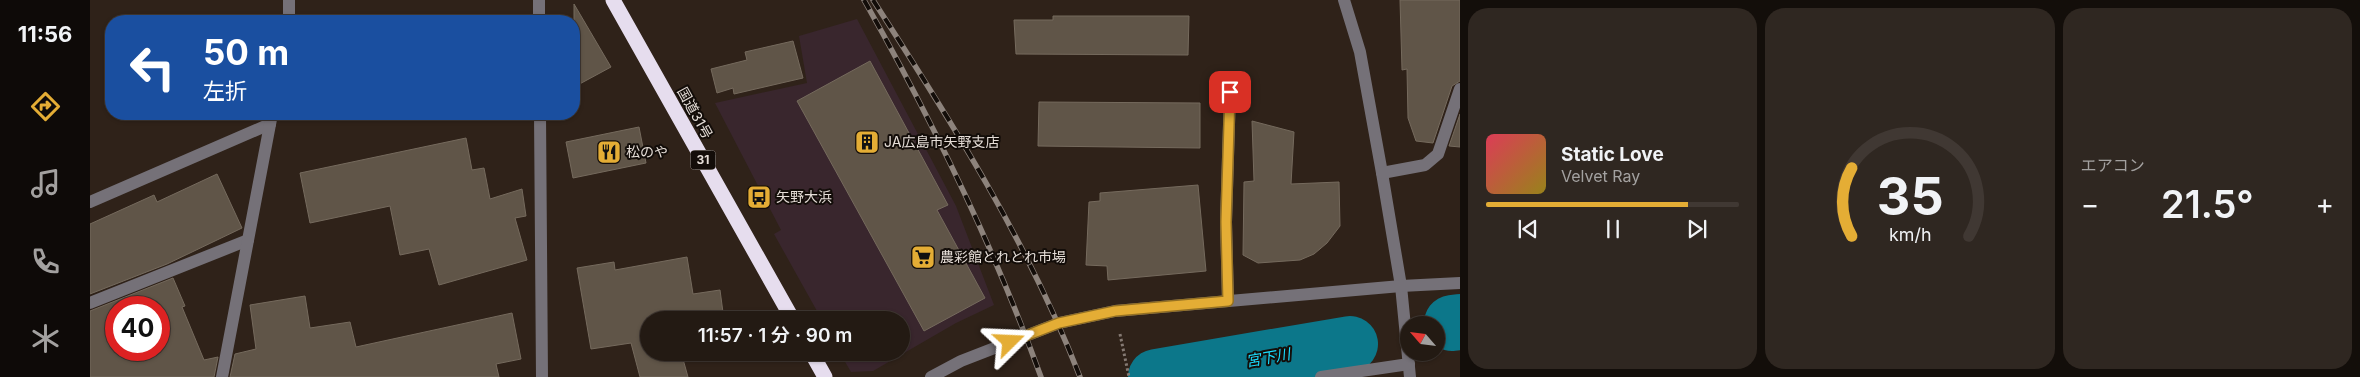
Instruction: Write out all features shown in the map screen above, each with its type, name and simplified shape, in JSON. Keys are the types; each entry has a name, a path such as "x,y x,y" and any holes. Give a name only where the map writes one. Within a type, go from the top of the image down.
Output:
{"highway":[{"name":"国道31号","path":"613,0 788,311"},
{"path":"816,361 825,377"}],"street":[{"path":"289,0 289,15"},
{"path":"539,0 539,15"},
{"path":"1321,377 1410,371 1401,286 1382,174 1360,52 1344,0"},
{"path":"1382,174 1425,165 1438,154 1460,89"},
{"path":"1228,301 1226,222 1230,92"},
{"path":"90,202 269,120"},
{"path":"222,377 271,120"},
{"path":"540,120 542,377"},
{"path":"90,303 248,240"},
{"path":"931,377 960,361 1059,323 1115,311 1401,286 1460,283"}],"path":[{"path":"1120,336 1129,377"}],"shaded area":[{"path":"857,19 956,206 994,305 956,323 910,350 910,311 817,311 774,234 781,230 715,103 807,83 799,36"},
{"path":"845,361 890,361 873,371 851,372"}],"building":[{"path":"1400,0 1460,0 1460,81 1452,86 1433,143 1416,141 1408,118 1407,69 1402,70"},
{"path":"574,4 611,67 580,84 580,15 574,15"},
{"path":"1053,16 1189,16 1188,55 1016,54 1014,20 1053,20"},
{"path":"793,41 803,78 734,94 733,88 717,93 711,69 747,60 745,52"},
{"path":"870,61 948,205 937,210 985,298 924,331 797,101"},
{"path":"1039,102 1200,103 1200,148 1038,146"},
{"path":"1460,114 1460,147 1449,146"},
{"path":"1252,121 1294,132 1291,184 1339,182 1340,226 1327,243 1314,254 1300,260 1258,263 1243,255 1244,182 1254,181"},
{"path":"639,127 646,163 573,178 566,142"},
{"path":"466,138 472,170 484,168 490,199 522,189 526,216 515,218 527,260 439,285 429,249 400,255 390,206 310,223 300,173"},
{"path":"217,174 242,228 167,264 90,294 90,224 154,195 157,202"},
{"path":"1198,185 1206,271 1108,280 1107,266 1086,265 1089,202 1100,201 1100,193"},
{"path":"687,257 693,294 720,290 723,311 640,311 640,361 684,361 688,377 640,377 631,343 591,349 577,268 614,262 615,270"},
{"path":"173,278 185,306 182,307 204,360 218,357 214,377 90,377 90,311 105,305 105,361 170,361 170,296 128,296"},
{"path":"305,296 310,328 350,322 356,347 512,313 521,359 496,364 499,377 230,377 235,354 256,349 250,305"}],"waterway":[{"name":"宮下川","path":"1452,323 1460,322"},
{"name":"宮下川","path":"1156,377 1350,344"}],"railway":[{"path":"864,0 914,91 960,185 1003,280 1041,377"},
{"path":"873,0 959,137 1012,230 1037,278 1080,377"}],"place":[{"name":"JA広島市矢野支店","path":"867,142"},
{"name":"松のや","path":"609,152"},
{"name":"矢野大浜","path":"759,197"},
{"name":"農彩館とれとれ市場","path":"923,257"}],"route":[{"path":"1010,342 1059,323 1115,311 1228,301 1226,222 1230,92"}]}
